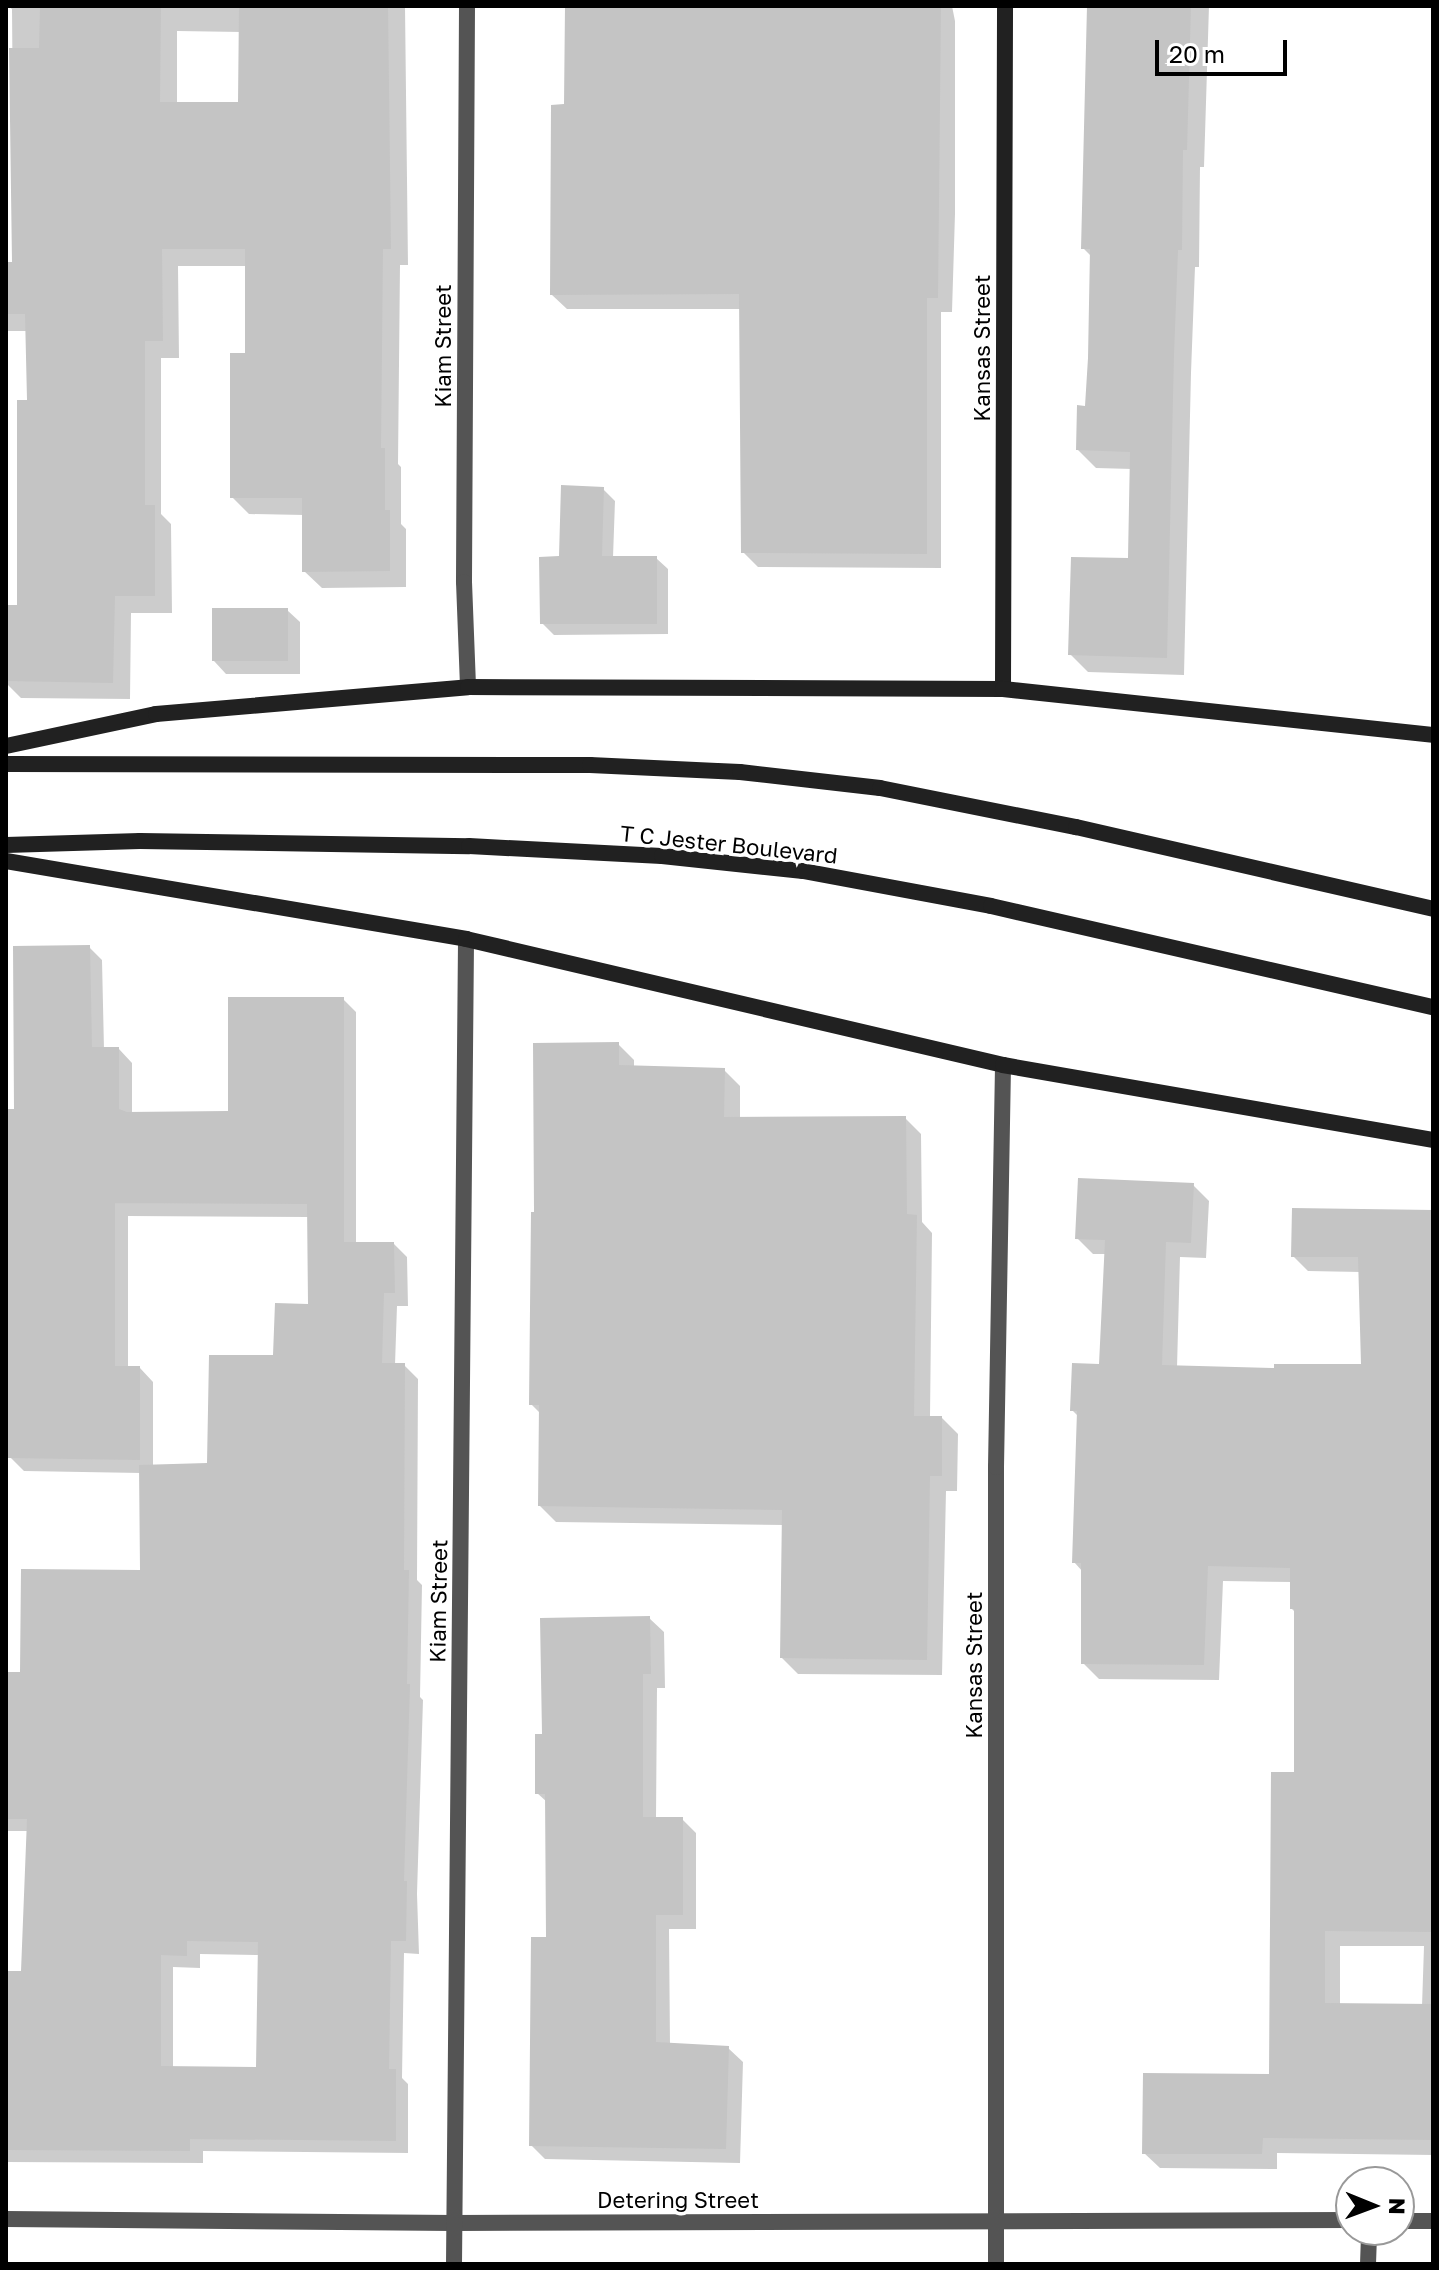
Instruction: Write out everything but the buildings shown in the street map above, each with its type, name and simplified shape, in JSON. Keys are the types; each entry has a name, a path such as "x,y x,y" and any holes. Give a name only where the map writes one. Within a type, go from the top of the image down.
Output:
{"main road":[{"name":"Kansas Street","path":"1003,689 1005,6"},
{"path":"6,746 156,714 468,687 1003,689 1433,735"},
{"path":"6,764 574,765 740,772 880,788 1076,827 1433,909"},
{"name":"T C Jester Boulevard","path":"6,845 140,841 469,846 662,856 787,869 991,906 1433,1007"},
{"path":"6,861 466,939 1003,1065 1433,1140"}],"street":[{"name":"Kiam Street","path":"467,6 464,582 468,687"},
{"name":"Kiam Street","path":"454,2264 466,939"},
{"name":"Kansas Street","path":"996,2264 996,1467 1003,1065"},
{"name":"Detering Street","path":"6,2219 454,2223 1335,2220"}]}
